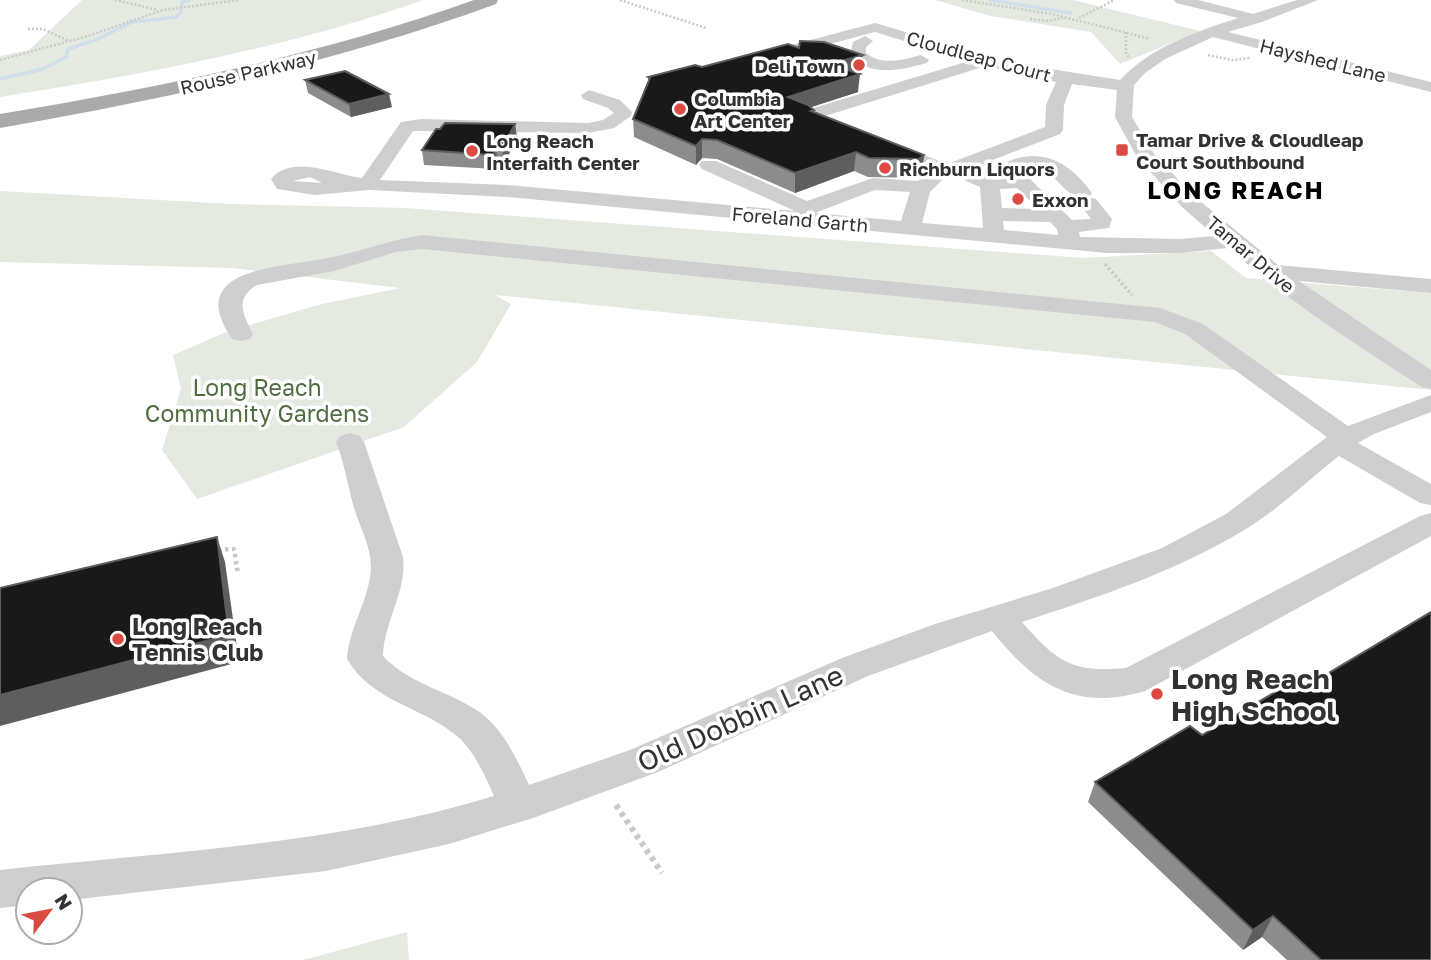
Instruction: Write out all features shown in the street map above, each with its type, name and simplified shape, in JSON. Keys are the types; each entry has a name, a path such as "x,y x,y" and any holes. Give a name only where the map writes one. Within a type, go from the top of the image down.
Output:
{"main road":[{"name":"Rouse Parkway","path":"0,110 110,91 258,59 369,30 459,0"},
{"name":"Rouse Parkway","path":"0,121 161,92 294,62 400,32 490,0"}],"street":[{"path":"1181,0 1257,19"},
{"path":"1125,86 1153,59 1215,33 1311,0"},
{"name":"Cloudleap Court","path":"842,40 875,27 985,61 1066,78 1125,86"},
{"name":"Hayshed Lane","path":"1215,33 1431,87"},
{"path":"842,40 819,55 785,51 815,43 830,45 842,40 876,45 921,60"},
{"path":"876,45 858,46 858,55 862,59 891,67 951,51"},
{"path":"985,61 816,113 816,120 990,184 1019,175"},
{"path":"910,229 922,187 936,175 1054,130 1055,105 1066,78"},
{"name":"Tamar Drive","path":"1125,86 1121,114 1132,139 1145,157 1186,198 1269,271 1344,325 1431,381"},
{"name":"Foreland Garth","path":"589,95 614,104 623,112 622,116 608,124 588,128 421,124 407,126 367,184 507,191 804,214 910,229 994,237 1071,233 1157,247 1233,241"},
{"path":"993,214 1071,233 1102,224 1102,219 1085,198 1052,163 1020,162 1019,175 1071,233"},
{"path":"709,165 804,214 873,184 922,187"},
{"path":"990,184 994,237"},
{"path":"241,334 229,311 229,302 240,285 250,279 334,264 393,246 422,242 1155,314 1172,318 1194,329 1342,440 1431,496"},
{"path":"1269,271 1431,286"},
{"name":"Old Dobbin Lane","path":"0,889 326,853 449,827 519,806 644,761 855,667 1125,575 1209,537 1263,503 1290,477 1342,440 1431,403"},
{"path":"350,442 368,503 384,541 388,562 383,591 366,636 365,659 383,680 467,723 480,735 492,751 519,806"},
{"path":"999,617 1031,657 1063,678 1082,684 1132,681 1431,523"}],"path":[{"path":"115,0 141,8 163,10"},
{"path":"0,60 70,41 163,10 239,0"},
{"path":"620,0 706,28"},
{"path":"962,0 1072,18 1150,39"},
{"path":"1030,19 1088,16 1094,9 1109,6 1114,0"},
{"path":"131,19 141,8"},
{"path":"28,29 43,29 70,41"},
{"path":"1126,32 1126,54 1130,58"},
{"path":"1071,233 1134,298 1155,314"},
{"path":"213,551 234,549 238,574"},
{"path":"616,805 662,873"}],"green space":[{"path":"82,0 423,0 267,46 107,79 0,97 0,56 29,50"},
{"path":"935,0 1073,0 1200,31 1120,64 1091,32 991,16"},
{"name":"Long Reach Community Gardens","path":"0,191 231,204 405,208 1084,258 1211,251 1246,278 1431,293 1431,390 495,295 511,304 477,362 404,427 197,499 162,450 181,389 173,355 226,332 318,305 400,288 233,268 0,262"},
{"path":"407,932 409,960 303,960"}],"building":[{"path":"800,41 824,42 863,55 830,64 860,74 788,97 808,105 814,110 811,111 924,155 919,159 869,158 856,152 795,173 717,140 702,139 696,146 633,119 650,78 648,77 695,65 702,67 788,44 799,48"},
{"path":"345,71 389,94 349,104 305,80"},
{"path":"445,123 515,124 502,149 496,149 493,155 422,150 436,129 440,129"},
{"name":"Long Reach Tennis Club","path":"217,537 229,635 0,695 0,588"},
{"name":"Long Reach High School","path":"1431,612 1431,960 1321,960 1273,916 1253,930 1095,782 1190,726 1202,735 1301,677 1310,684"}],"waterway":[{"path":"0,79 43,69 66,57 68,49 98,39 132,22 176,17 181,12 182,2 189,0"},
{"path":"990,0 1071,13"}],"place":[{"name":"Deli Town","path":"859,65"},
{"name":"Columbia Art Center","path":"680,109"},
{"name":"Tamar Drive & Cloudleap Court Southbound","path":"1122,150"},
{"name":"Long Reach Interfaith Center","path":"472,151"},
{"name":"Richburn Liquors","path":"885,168"},
{"name":"Exxon","path":"1018,199"},
{"name":"Long Reach Tennis Club","path":"118,639"},
{"name":"Long Reach High School","path":"1157,694"}],"district":[{"name":"LONG REACH","path":"1236,189"}]}
